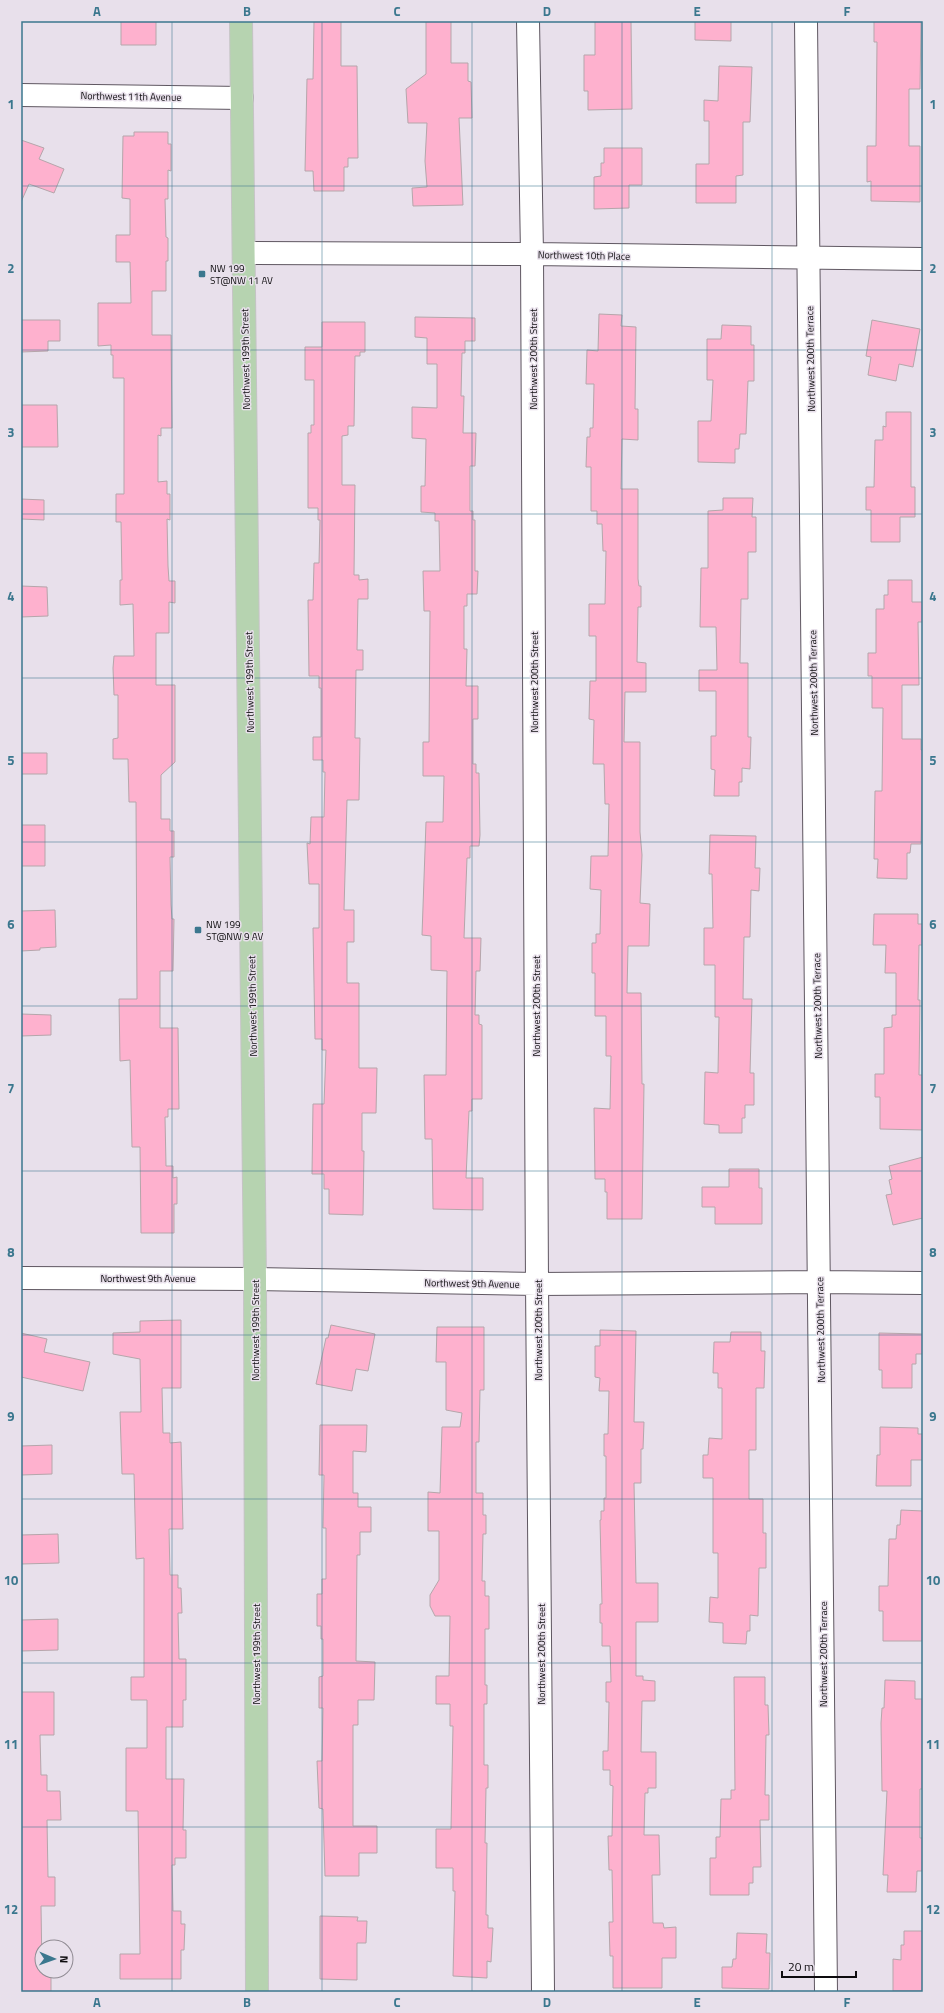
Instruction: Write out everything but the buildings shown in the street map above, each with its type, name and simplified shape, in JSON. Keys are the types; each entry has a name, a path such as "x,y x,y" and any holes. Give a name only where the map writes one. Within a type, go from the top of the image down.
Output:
{"main road":[{"name":"Northwest 199th Street","path":"241,21 255,1279 257,1992"}],"street":[{"name":"Northwest 200th Street","path":"528,21 532,254 537,1284 544,1992"},
{"name":"Northwest 200th Terrace","path":"806,21 820,1282 826,1992"},
{"name":"Northwest 11th Avenue","path":"21,94 242,98"},
{"name":"Northwest 10th Place","path":"244,254 532,254 923,259"},
{"name":"Northwest 9th Avenue","path":"21,1278 255,1279 537,1284 820,1282 923,1283"}],"place":[{"name":"NW 199 ST@NW 11 AV","path":"202,274"},
{"name":"NW 199 ST@NW 9 AV","path":"198,930"}]}
